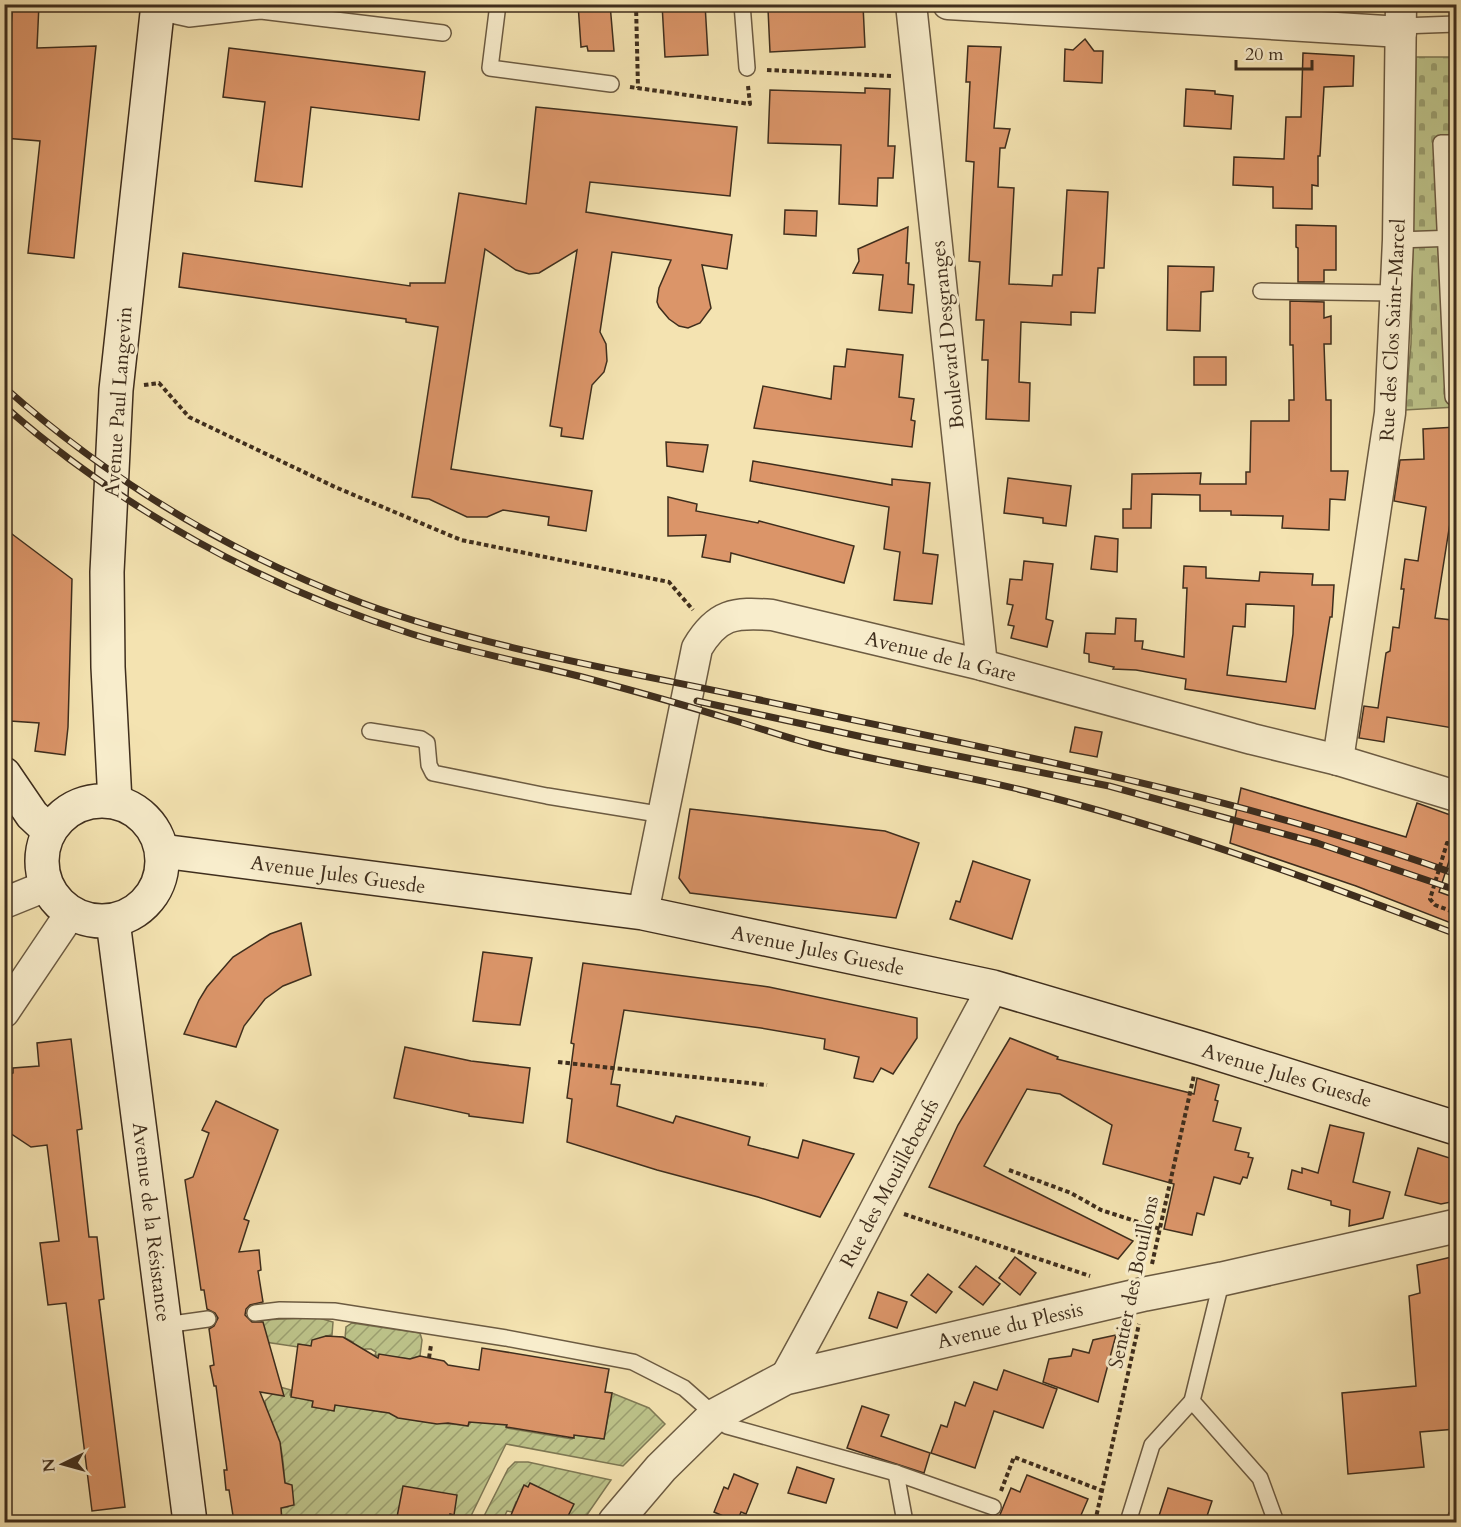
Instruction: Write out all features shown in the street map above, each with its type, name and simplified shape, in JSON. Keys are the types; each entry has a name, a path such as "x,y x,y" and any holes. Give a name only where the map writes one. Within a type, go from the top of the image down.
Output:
{"main road":[{"name":"Avenue Paul Langevin","path":"115,802 108,667 107,572 116,390 158,8"},
{"path":"4,774 32,815 49,831"},
{"path":"96,800 115,802 132,808 146,819 156,834 162,851 162,870 156,888 146,903 131,915 113,921 99,922 70,914 60,906 46,886 41,868 42,848 49,831 61,816 77,805 96,800"},
{"name":"Avenue Jules Guesde","path":"162,851 643,913 993,987 1200,1048 1456,1128"},
{"name":"Avenue de la Résistance","path":"113,921 190,1522"},
{"name":"Avenue du Plessis","path":"615,1522 661,1468 714,1416 785,1378 1145,1294 1456,1226"}],"street":[{"path":"911,5 916,4"},
{"path":"948,4 1401,21"},
{"name":"Boulevard Desgranges","path":"911,5 982,665"},
{"name":"Rue des Clos Saint-Marcel","path":"1338,760 1390,413 1398,240 1401,21"},
{"name":"Avenue de la Gare","path":"709,629 726,618 748,613 772,615 982,665 1252,740 1338,760 1456,796"},
{"path":"643,913 697,648 709,629"},
{"path":"4,903 46,886"},
{"path":"4,1012 70,914"},
{"name":"Rue des Mouillebœufs","path":"785,1378 993,987"}],"lane":[{"path":"498,4 490,68 611,84"},
{"path":"742,4 747,68"},
{"path":"158,8 189,19 261,11 443,33"},
{"path":"1401,21 1456,24"},
{"path":"1453,398 1451,239 1441,143 1456,143"},
{"path":"1398,240 1451,239"},
{"path":"1261,291 1396,293"},
{"path":"370,731 421,739 427,743 429,765 433,773 547,796 664,815"},
{"path":"1128,1522 1152,1445 1192,1401 1222,1279"},
{"path":"255,1313 280,1310 334,1311 506,1338 633,1362 684,1388 727,1426 896,1473 993,1507"},
{"path":"165,1325 208,1319"},
{"path":"1192,1401 1260,1478 1276,1522"},
{"path":"896,1473 905,1522"},
{"path":"1455,1522 1456,1517"}],"path":[{"path":"636,4 638,88"},
{"path":"771,70 920,78"},
{"path":"611,84 750,104"},
{"path":"116,390 159,383 189,417 335,487 461,540 669,582 709,629"},
{"path":"1456,846 1447,843 1430,899 1435,905 1456,913"},
{"name":"Sentier des Bouillons","path":"1095,1522 1200,1048"},
{"path":"558,1062 767,1085"},
{"path":"1009,1170 1071,1193 1101,1210 1160,1229"},
{"path":"877,1206 1100,1279"},
{"path":"993,1507 1014,1457 1103,1491"},
{"path":"449,1521 464,1522"}],"green space":[{"path":"1416,57 1456,57 1456,407 1405,410 1411,344"},
{"path":"319,1318 333,1322 332,1335 326,1336 311,1346 299,1344 298,1347 265,1342 261,1320"},
{"path":"352,1323 420,1333 422,1340 420,1356 410,1359 375,1355 376,1352 371,1349 365,1349 364,1353 353,1348 353,1342 345,1338 346,1327"},
{"path":"280,1387 291,1390 290,1395 313,1401 312,1407 334,1411 335,1405 370,1407 370,1410 382,1412 383,1409 405,1418 425,1422 468,1426 471,1422 507,1423 507,1428 572,1439 574,1435 604,1439 612,1393 649,1408 665,1424 623,1466 506,1444 468,1522 282,1522 281,1508 288,1507 292,1488 291,1485 285,1483 281,1450 277,1435 268,1424 265,1401"},
{"path":"515,1462 528,1462 611,1480 582,1522 565,1522 573,1504 530,1484 528,1487 524,1486 518,1500 520,1504 516,1502 512,1512 507,1511 502,1522 481,1522 508,1469"}],"building":[{"path":"13,4 39,4 37,48 96,46 74,258 28,253 40,141 4,138 4,97"},
{"path":"578,4 610,4 614,51 588,51 587,46 581,47"},
{"path":"662,4 705,4 708,55 665,57"},
{"path":"863,5 865,47 770,52 768,9"},
{"path":"1085,39 1094,51 1103,51 1102,83 1064,81 1065,49 1073,50"},
{"path":"968,46 1001,47 994,128 1010,129 1005,148 1000,148 998,187 1014,188 1009,284 1052,286 1053,275 1062,275 1067,190 1108,192 1104,268 1098,268 1095,313 1071,312 1071,325 1021,322 1019,382 1030,383 1029,421 986,419 988,360 982,360 984,320 976,320 980,262 969,261 974,162 966,161 970,82 966,82"},
{"path":"229,48 425,72 419,120 311,107 302,187 255,181 265,102 223,97"},
{"path":"1303,53 1354,56 1353,86 1324,87 1320,156 1318,156 1318,186 1312,185 1312,209 1273,208 1273,187 1233,185 1234,157 1284,159 1286,117 1301,117"},
{"path":"865,88 890,89 888,146 895,146 893,178 878,178 877,206 839,204 841,145 768,143 770,90 865,93"},
{"path":"1186,89 1215,91 1215,94 1233,96 1231,129 1184,126"},
{"path":"536,107 737,127 730,196 590,182 586,212 732,235 727,269 702,265 711,308 700,323 688,328 679,326 669,319 657,302 659,288 671,260 612,252 600,332 606,344 607,361 604,372 592,385 583,439 561,436 562,428 550,426 577,250 539,273 529,274 516,270 485,249 451,469 592,491 586,531 548,525 549,517 503,510 487,517 467,517 429,499 412,497 438,327 406,322 406,319 179,287 183,253 410,286 410,283 445,283 459,193 526,204"},
{"path":"785,210 817,211 816,236 784,234"},
{"path":"1296,225 1336,226 1336,270 1324,270 1324,282 1298,282"},
{"path":"908,227 906,263 909,263 908,284 914,285 912,313 879,310 883,275 853,273 859,261 858,249"},
{"path":"1168,266 1214,267 1213,291 1201,292 1200,331 1167,330"},
{"path":"1290,301 1324,302 1324,318 1331,316 1331,344 1324,344 1326,400 1331,400 1331,471 1348,471 1345,500 1330,499 1329,530 1282,528 1283,516 1231,515 1231,511 1200,511 1200,495 1152,494 1151,528 1123,528 1123,509 1131,509 1132,474 1201,473 1200,484 1246,484 1246,472 1250,472 1251,421 1289,421 1289,400 1294,400"},
{"path":"847,349 903,355 899,397 914,399 911,420 915,421 912,447 754,428 763,386 831,399 834,366 845,367"},
{"path":"1194,357 1226,357 1226,385 1194,385"},
{"path":"1456,427 1456,529 1450,523 1435,618 1452,620 1450,634 1456,635 1456,704 1453,728 1387,717 1384,742 1359,738 1364,706 1378,708 1386,653 1390,651 1393,627 1399,628 1405,559 1418,561 1426,507 1394,501 1400,460 1424,459 1423,429"},
{"path":"666,442 708,445 703,472 667,466"},
{"path":"753,461 892,485 892,479 930,483 923,553 938,555 932,604 894,600 900,552 884,549 889,507 750,481"},
{"path":"1008,478 1071,486 1066,526 1043,523 1043,518 1004,513"},
{"path":"668,497 697,504 696,511 758,523 759,521 854,546 844,583 731,553 730,562 702,557 706,535 668,536"},
{"path":"4,528 72,579 68,727 65,755 35,751 39,723 10,721 4,711"},
{"path":"1095,536 1118,539 1117,572 1091,569"},
{"path":"1024,561 1053,564 1046,619 1053,621 1047,647 1011,638 1014,626 1008,625 1013,605 1007,604 1010,579 1022,580"},
{"path":"1184,566 1206,567 1206,578 1259,581 1260,572 1313,574 1312,585 1334,585 1332,617 1330,617 1315,709 1185,689 1186,679 1136,670 1113,669 1114,667 1089,662 1089,654 1084,653 1086,633 1115,634 1116,618 1136,619 1135,641 1143,641 1142,649 1184,657 1187,588 1183,588","holes":["1246,604 1294,606 1293,634 1286,682 1227,675 1233,626 1245,627"]},
{"path":"1075,727 1102,732 1097,757 1070,752"},
{"path":"1241,788 1406,837 1417,803 1456,817 1456,854 1452,852 1439,892 1456,898 1456,925 1356,886 1230,843"},
{"path":"690,809 885,831 919,843 896,918 690,893 679,878"},
{"path":"973,861 1030,880 1012,939 950,919 956,901 960,902"},
{"path":"301,923 311,975 283,986 265,999 244,1026 236,1047 184,1034 207,987 233,957 270,934"},
{"path":"483,952 532,958 520,1025 473,1021"},
{"path":"583,963 769,987 917,1018 917,1038 893,1074 881,1068 873,1082 854,1078 859,1057 824,1049 825,1039 624,1010 611,1084 620,1085 617,1106 673,1123 676,1116 750,1137 748,1145 798,1158 803,1140 854,1154 820,1217 567,1142 572,1099 567,1098 574,1044 571,1043"},
{"path":"1010,1038 1058,1057 1057,1059 1194,1094 1197,1078 1219,1085 1213,1121 1241,1128 1235,1150 1249,1153 1248,1157 1253,1158 1247,1178 1243,1177 1240,1184 1214,1177 1204,1215 1197,1213 1192,1235 1164,1229 1174,1184 1103,1164 1112,1125 1060,1094 1027,1089 984,1166 1133,1241 1118,1259 929,1187 958,1125"},
{"path":"71,1039 82,1129 77,1130 89,1237 97,1237 104,1299 99,1300 125,1507 92,1511 66,1303 48,1305 40,1243 59,1241 47,1145 31,1147 4,1129 4,1082 13,1073 13,1068 39,1066 37,1043"},
{"path":"405,1047 471,1061 530,1068 523,1123 469,1116 469,1114 394,1098"},
{"path":"216,1101 278,1130 244,1219 249,1221 239,1252 259,1250 261,1270 258,1271 263,1302 250,1305 245,1315 252,1322 263,1322 284,1396 260,1392 280,1442 285,1483 292,1485 294,1505 281,1508 282,1522 234,1522 229,1490 226,1490 224,1470 227,1470 216,1386 214,1386 210,1366 214,1365 209,1329 214,1326 218,1318 215,1313 207,1309 204,1290 201,1290 185,1180 193,1177 209,1133 202,1130"},
{"path":"1330,1125 1364,1133 1353,1182 1390,1192 1383,1218 1349,1226 1350,1210 1331,1205 1331,1201 1288,1189 1292,1170 1302,1173 1302,1168 1318,1173"},
{"path":"1418,1148 1456,1160 1456,1201 1441,1204 1405,1195"},
{"path":"1456,1256 1456,1429 1420,1432 1424,1467 1348,1474 1342,1393 1416,1386 1409,1296 1420,1293 1417,1265"},
{"path":"1015,1257 1036,1273 1020,1295 999,1278"},
{"path":"976,1266 1000,1284 983,1305 959,1287"},
{"path":"928,1274 952,1292 936,1313 911,1295"},
{"path":"878,1292 907,1302 897,1328 869,1318"},
{"path":"1116,1335 1098,1402 1043,1382 1049,1359 1071,1356 1073,1349 1089,1353 1093,1340"},
{"path":"326,1336 343,1337 378,1358 379,1354 410,1359 420,1356 444,1361 448,1365 479,1370 482,1348 609,1369 605,1392 612,1393 604,1439 574,1435 574,1438 506,1427 507,1425 469,1422 468,1426 437,1424 398,1418 389,1413 335,1405 334,1411 312,1407 313,1401 291,1397 298,1344 311,1346 312,1340"},
{"path":"1004,1370 1057,1389 1043,1428 994,1411 975,1468 931,1453 941,1425 947,1427 955,1402 965,1406 974,1382 997,1390"},
{"path":"862,1406 889,1415 881,1436 930,1453 924,1473 847,1448"},
{"path":"797,1467 834,1479 826,1503 788,1493"},
{"path":"734,1474 758,1484 746,1514 741,1512 737,1522 714,1512 724,1487 728,1489"},
{"path":"1027,1475 1088,1499 1078,1522 997,1522 1011,1488 1020,1492"},
{"path":"530,1483 574,1504 565,1522 508,1522 524,1485 528,1487"},
{"path":"403,1486 457,1495 454,1515 450,1514 449,1522 396,1522"},
{"path":"1168,1488 1212,1501 1205,1522 1157,1522"}],"railway":[{"path":"4,387 86,453 173,512 266,562 362,603 409,619 557,658 1020,755 1197,796 1371,845 1456,874"},
{"path":"4,406 49,443 145,511 248,568 356,615 433,640 586,678 811,744 1080,805 1243,856 1456,934"},
{"path":"697,701 872,739 1109,786 1317,843 1456,890"}]}
